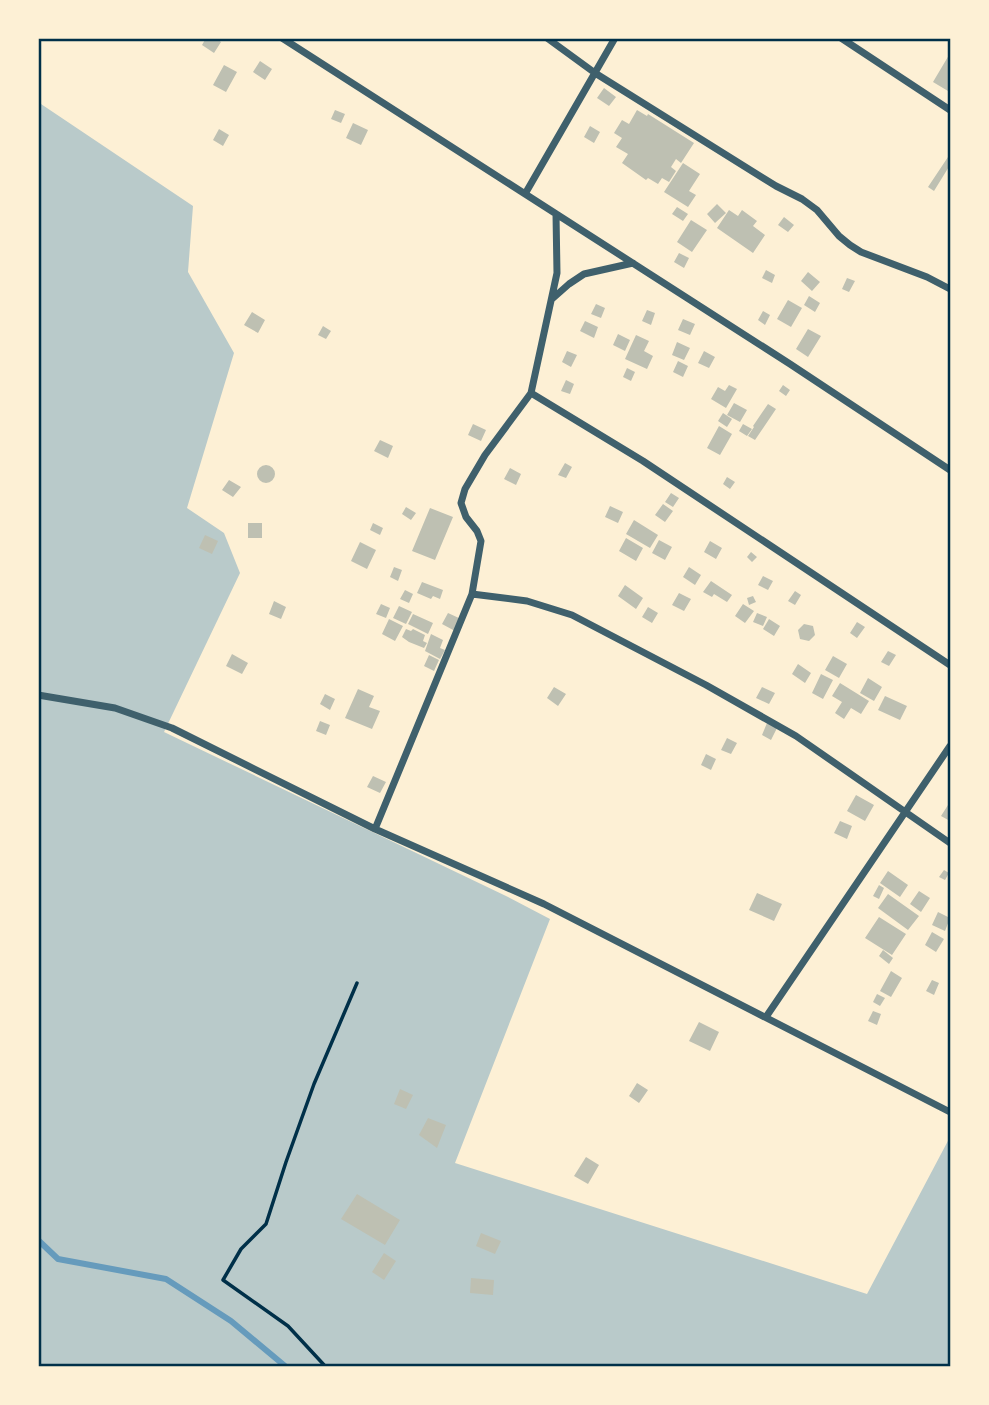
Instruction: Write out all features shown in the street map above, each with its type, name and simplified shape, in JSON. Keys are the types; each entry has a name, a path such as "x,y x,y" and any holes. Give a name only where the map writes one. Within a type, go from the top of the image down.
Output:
{"street":[{"path":"282,38 790,364 950,470"},
{"path":"547,38 595,73 776,186 802,199 817,210 839,236 861,252 927,277 950,289"},
{"path":"526,194 615,38"},
{"path":"841,38 950,110"},
{"path":"375,829 472,594 481,541 466,517 461,502 465,489 485,455 531,393 557,272 556,214"},
{"path":"552,299 584,274 633,264"},
{"path":"531,393 654,469 950,666"},
{"path":"472,594 527,601 572,615 796,736 950,843"},
{"path":"38,695 115,709 172,728 375,829 544,904 950,1112"},
{"path":"766,1017 950,746"}],"path":[{"path":"325,1367 288,1326 223,1280 241,1249 266,1224 314,1084 356,983"}],"shaded area":[{"path":"38,102 193,206 188,272 234,353 187,508 224,533 240,573 164,732 550,919 455,1163 867,1294 950,1137 950,1366 39,1366"}],"building":[{"path":"206,38 216,38 221,42 214,53 202,45"},
{"path":"949,55 950,87 948,91 933,82"},
{"path":"260,61 272,69 265,80 253,72"},
{"path":"224,65 237,72 226,92 213,85"},
{"path":"604,88 616,97 609,106 597,98"},
{"path":"335,110 345,114 341,123 331,119"},
{"path":"637,110 694,143 681,163 676,159 671,167 676,171 669,182 662,178 658,184 648,178 646,180 622,163 628,154 616,147 622,138 614,133 622,120 629,124"},
{"path":"353,123 368,130 361,145 346,138"},
{"path":"590,126 600,132 594,143 584,137"},
{"path":"219,129 229,135 223,146 213,140"},
{"path":"948,157 950,165 934,191 928,187"},
{"path":"683,163 700,174 689,191 696,195 688,207 664,192"},
{"path":"717,204 726,213 715,223 707,214"},
{"path":"677,207 688,214 683,221 672,214"},
{"path":"729,210 738,216 742,210 757,221 753,226 765,235 753,253 717,228"},
{"path":"784,217 794,225 788,232 778,225"},
{"path":"691,220 707,230 692,252 677,242"},
{"path":"679,253 689,258 684,268 674,262"},
{"path":"766,270 775,275 772,283 762,278"},
{"path":"808,272 820,282 812,291 801,281"},
{"path":"847,278 855,281 849,292 842,289"},
{"path":"809,296 820,303 815,312 804,305"},
{"path":"788,300 802,308 791,327 777,319"},
{"path":"596,304 605,308 601,318 591,314"},
{"path":"647,310 655,313 651,325 642,321"},
{"path":"763,311 770,315 765,325 758,320"},
{"path":"252,312 265,320 258,333 244,325"},
{"path":"683,319 695,324 690,335 678,330"},
{"path":"585,321 598,327 594,338 580,331"},
{"path":"323,326 331,331 326,339 318,335"},
{"path":"808,329 821,336 808,357 796,349"},
{"path":"618,334 630,340 625,351 613,345"},
{"path":"636,335 649,341 644,351 653,356 647,369 625,359"},
{"path":"677,342 690,348 684,360 672,355"},
{"path":"567,351 577,355 571,367 562,362"},
{"path":"704,351 715,357 709,368 698,363"},
{"path":"678,361 688,366 683,377 673,372"},
{"path":"627,368 635,372 631,381 623,377"},
{"path":"566,380 574,384 570,394 561,391"},
{"path":"729,385 737,389 726,408 711,399 718,387 725,391"},
{"path":"783,385 790,390 786,396 779,391"},
{"path":"734,403 747,410 740,422 727,415"},
{"path":"768,404 776,409 755,440 748,436"},
{"path":"723,413 732,419 727,427 718,421"},
{"path":"473,424 486,430 481,441 468,435"},
{"path":"743,424 752,429 747,436 739,431"},
{"path":"719,426 732,434 720,455 707,448"},
{"path":"380,440 393,446 388,458 374,451"},
{"path":"565,463 572,467 566,478 558,475"},
{"path":"266,465 272,468 275,474 272,480 266,483 260,480 257,474 260,468"},
{"path":"510,468 521,474 516,485 504,479"},
{"path":"727,477 735,482 730,489 723,484"},
{"path":"229,480 241,487 233,497 222,490"},
{"path":"671,493 679,498 673,507 665,502"},
{"path":"663,504 673,511 665,522 655,515"},
{"path":"610,506 623,512 618,523 605,517"},
{"path":"406,507 416,513 411,520 402,514"},
{"path":"430,508 453,517 435,560 412,551"},
{"path":"634,520 658,535 650,548 626,534"},
{"path":"248,523 262,523 262,538 248,538"},
{"path":"373,523 383,528 380,535 370,530"},
{"path":"205,535 218,541 212,554 199,548"},
{"path":"626,538 643,548 636,561 619,551"},
{"path":"659,540 672,547 665,560 652,553"},
{"path":"710,541 722,548 716,559 704,552"},
{"path":"360,542 376,550 367,569 351,561"},
{"path":"751,552 757,557 752,562 747,557"},
{"path":"394,567 402,570 398,581 390,577"},
{"path":"689,567 701,575 695,585 683,577"},
{"path":"763,576 773,581 768,590 758,585"},
{"path":"711,581 732,595 727,602 714,594 712,597 703,592"},
{"path":"422,582 443,590 440,599 433,596 431,599 417,593"},
{"path":"625,585 643,598 636,609 618,596"},
{"path":"405,590 413,594 409,603 400,599"},
{"path":"795,591 801,595 795,605 788,601"},
{"path":"679,593 691,599 684,611 672,605"},
{"path":"753,596 756,602 749,605 747,598"},
{"path":"274,601 286,607 281,619 269,614"},
{"path":"381,604 390,608 386,618 376,614"},
{"path":"743,604 754,611 745,623 735,616"},
{"path":"399,606 412,612 406,624 393,618"},
{"path":"648,607 658,613 652,623 642,617"},
{"path":"448,613 461,619 455,631 442,624"},
{"path":"757,613 767,617 763,626 753,622"},
{"path":"413,614 433,623 428,634 408,624"},
{"path":"389,619 403,626 395,641 382,634"},
{"path":"769,619 780,626 774,636 763,629"},
{"path":"857,622 865,627 857,638 850,633"},
{"path":"804,624 813,626 815,635 809,641 800,639 798,630"},
{"path":"406,629 413,629 425,635 423,641 427,643 424,648 402,637"},
{"path":"431,634 443,640 440,648 445,650 440,659 425,651"},
{"path":"888,651 896,655 889,666 881,662"},
{"path":"232,654 248,663 242,674 226,666"},
{"path":"429,655 439,660 434,671 424,666"},
{"path":"833,656 847,664 839,678 825,670"},
{"path":"798,664 811,673 805,683 792,674"},
{"path":"821,674 833,680 823,699 812,693"},
{"path":"868,678 882,687 874,701 860,693"},
{"path":"840,683 869,701 861,714 851,708 844,719 835,713 842,702 832,696"},
{"path":"554,687 566,694 558,706 547,698"},
{"path":"762,687 775,693 769,704 756,698"},
{"path":"358,689 374,696 369,707 380,711 372,729 345,718"},
{"path":"325,694 335,699 330,710 320,704"},
{"path":"885,696 907,706 900,720 878,710"},
{"path":"320,721 330,725 326,735 316,731"},
{"path":"767,723 777,728 771,740 762,735"},
{"path":"727,738 737,743 731,754 721,750"},
{"path":"706,754 716,759 711,770 701,765"},
{"path":"373,776 386,782 380,793 367,787"},
{"path":"856,795 874,805 865,821 847,811"},
{"path":"948,805 950,807 950,821 941,816"},
{"path":"840,821 852,826 847,839 834,833"},
{"path":"944,870 949,873 945,880 939,877"},
{"path":"888,871 908,885 900,897 880,883"},
{"path":"879,885 884,888 879,899 873,896"},
{"path":"919,891 930,898 921,912 910,904"},
{"path":"757,893 782,904 774,921 749,910"},
{"path":"888,894 919,916 908,930 878,908"},
{"path":"938,912 950,918 945,931 932,925"},
{"path":"879,917 906,934 892,955 865,938"},
{"path":"932,932 944,939 936,952 925,945"},
{"path":"883,950 893,958 889,964 879,956"},
{"path":"891,971 902,978 891,997 880,991"},
{"path":"932,980 939,983 934,995 926,991"},
{"path":"877,994 885,998 880,1006 873,1002"},
{"path":"873,1011 881,1014 877,1025 868,1021"},
{"path":"699,1022 719,1032 710,1051 689,1041"},
{"path":"637,1083 648,1090 639,1103 629,1096"},
{"path":"400,1089 413,1095 406,1109 394,1104"},
{"path":"428,1118 446,1125 437,1148 419,1135"},
{"path":"586,1157 599,1165 588,1184 574,1176"},
{"path":"357,1194 400,1220 385,1245 341,1219"},
{"path":"481,1233 501,1241 495,1254 476,1246"},
{"path":"384,1253 396,1261 384,1280 372,1272"},
{"path":"471,1278 494,1280 493,1295 470,1293"}],"waterway":[{"path":"38,1240 58,1259 166,1279 231,1321 285,1366"}]}
